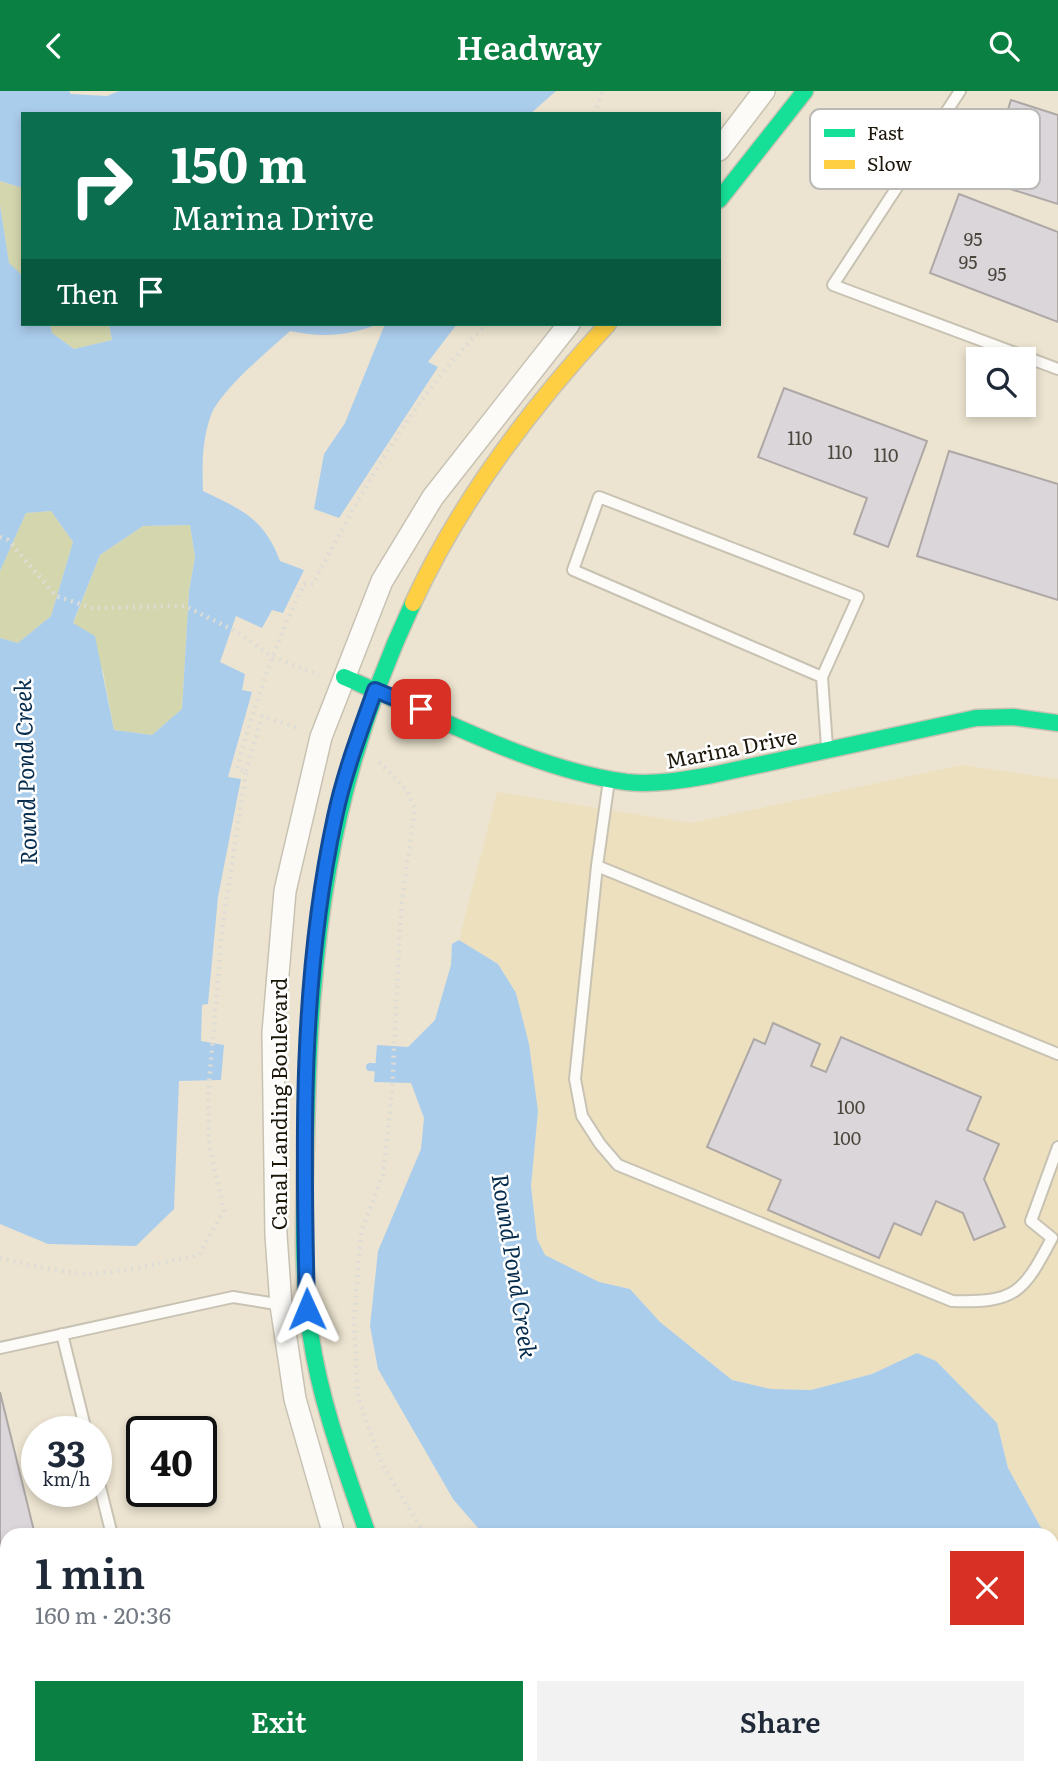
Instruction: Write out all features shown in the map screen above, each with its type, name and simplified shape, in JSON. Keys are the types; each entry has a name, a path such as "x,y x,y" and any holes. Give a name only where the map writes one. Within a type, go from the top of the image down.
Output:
{"street":[{"path":"721,147 764,91"},
{"path":"721,197 804,91"},
{"name":"Canal Landing Boulevard","path":"332,1528 295,1399 281,1305 273,1033 285,891 303,803 321,737 382,581 433,497 567,326"},
{"name":"Canal Landing Boulevard","path":"366,1528 324,1397 307,1309 306,1081 309,981 335,814 375,690 399,627 430,564 524,419 606,326"},
{"name":"Marina Drive","path":"344,677 548,764 609,780 672,782 976,718 1013,717 1058,723"}],"lane":[{"path":"948,109 960,91"},
{"path":"896,189 834,285 1058,369"},
{"path":"822,677 573,570 599,497 858,597 822,677 827,749"},
{"path":"609,780 597,866 575,1079 582,1116 618,1165 952,1301 1006,1299 1022,1287 1052,1238 1031,1221 1058,1147"},
{"path":"597,866 1058,1054"},
{"path":"0,1348 233,1297 307,1309"},
{"path":"62,1334 82,1416"},
{"path":"105,1507 110,1528"}],"path":[{"path":"595,112 603,91"},
{"path":"246,771 237,769 271,656 304,584 313,584 362,492 410,420 469,341 485,326"},
{"path":"0,537 8,540 56,596 92,608 185,606 239,633 271,656 322,676 318,687"},
{"path":"0,1258 41,1268 100,1273 199,1255 223,1210 209,1145 208,1096 230,866 246,771 262,716 303,730 307,719"},
{"path":"371,754 407,790 415,809 401,907 393,1092 383,1175 361,1232 354,1321 358,1398 383,1464 421,1528"}],"shaded area":[{"path":"962,765 1058,779 1058,1528 1041,1528 1008,1468 997,1423 917,1353 872,1374 811,1390 771,1389 732,1380 660,1322 630,1289 599,1282 545,1255 537,1239 531,1186 538,1111 529,1044 516,993 498,964 459,940 497,792 691,823"}],"green space":[{"path":"0,181 21,187 21,274 9,264 0,205"},
{"path":"50,326 109,326 112,340 74,349 52,333"},
{"path":"51,511 73,542 51,616 18,643 0,638 0,571 26,513"},
{"path":"190,525 195,557 189,591 182,709 152,735 114,730 103,671 73,624 100,555 143,526"}],"water":[{"path":"0,91 69,91 71,94 107,96 119,91 556,91 532,112 21,112 21,187 0,181"},
{"path":"0,205 9,263 21,274 21,326 50,326 52,333 74,349 112,340 109,326 373,326 335,335 290,331 225,394 216,405 208,424 203,453 203,491 250,517 267,535 280,561 304,570 283,613 272,610 262,628 236,616 220,662 245,674 242,690 252,692 228,777 241,779 218,897 208,1004 202,1005 201,1041 224,1045 221,1080 179,1081 174,1209 136,1246 48,1244 0,1224 0,638 18,643 51,616 73,542 51,511 26,513 0,571","holes":["190,525 195,557 189,591 182,709 152,735 114,730 95,636 73,623 100,555 143,526"]},
{"path":"384,326 455,326 428,362 438,367 339,518 314,509 324,454 345,423"},
{"path":"459,940 498,964 516,993 529,1044 538,1111 531,1186 537,1239 545,1255 599,1282 630,1289 660,1322 732,1380 771,1389 811,1390 872,1374 917,1353 936,1361 997,1423 1008,1468 1041,1528 478,1528 453,1499 378,1369 370,1326 378,1251 421,1149 424,1118 411,1083 374,1082 377,1045 408,1047 435,1020 451,965 452,944"}],"building":[{"path":"1011,100 1039,109 1008,109"},
{"path":"1040,109 1058,115 1058,204 1010,189 1040,189"},
{"path":"959,194 1058,232 1058,322 930,273"},
{"path":"784,388 927,441 888,547 854,534 867,498 758,457"},
{"path":"949,451 1058,484 1058,600 917,556"},
{"path":"773,1023 820,1044 811,1066 826,1072 841,1037 981,1097 967,1130 999,1144 984,1179 1005,1227 974,1240 963,1213 936,1201 921,1235 894,1223 879,1258 768,1210 781,1180 707,1147 754,1039 765,1044"},
{"path":"0,1392 21,1478 21,1507 28,1507 33,1528 0,1528"}],"waterway":[{"name":"Round Pond Creek","path":"370,1067 386,1068"}],"traffic: fast":[{"path":"721,197 805,91"},
{"path":"366,1528 328,1412 315,1362 308,1313 304,1240 308,1069 319,932 342,802 384,671 413,603"},
{"path":"344,677 519,753 591,776 637,783 712,775 976,718 1013,717 1058,723"}],"traffic: slow":[{"path":"413,603 453,527 499,456 551,388 606,326"}],"route":[{"path":"307,1309 305,1231 309,981 319,903 335,814 375,690 421,709"}]}
